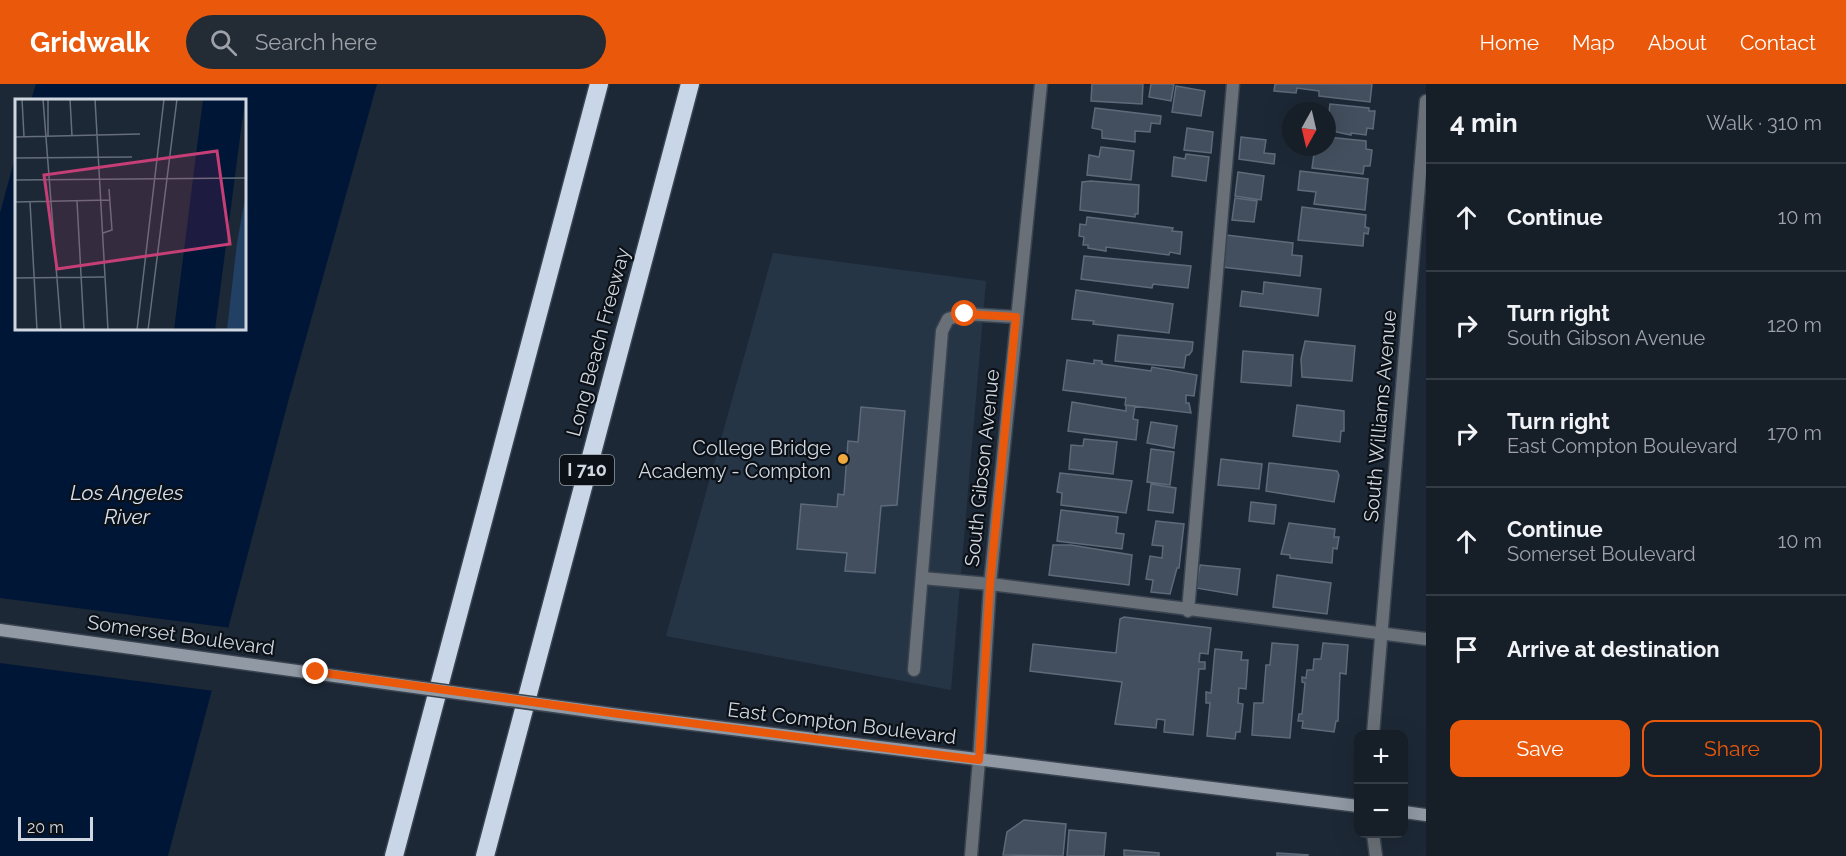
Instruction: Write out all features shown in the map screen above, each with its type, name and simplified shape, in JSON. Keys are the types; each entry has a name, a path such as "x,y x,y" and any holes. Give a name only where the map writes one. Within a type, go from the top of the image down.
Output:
{"highway":[{"path":"394,856 599,84"},
{"name":"Long Beach Freeway","path":"485,856 690,84"}],"main road":[{"name":"Somerset Boulevard","path":"0,630 356,678"},
{"name":"East Compton Boulevard","path":"356,678 979,760 1354,805"},
{"path":"1408,813 1426,815"}],"street":[{"name":"South Gibson Avenue","path":"971,856 990,584 1041,84"},
{"path":"1188,611 1233,84"},
{"name":"South Williams Avenue","path":"1373,730 1426,101"},
{"path":"914,670 942,331 948,319 965,314 1016,317"},
{"path":"922,578 990,584 1188,611 1426,639"},
{"path":"1374,838 1376,856"}],"shaded area":[{"name":"College Bridge Academy - Compton","path":"773,253 986,281 951,690 666,636"}],"water":[{"name":"Los Angeles River","path":"36,84 377,84 288,402 168,856 0,856 0,213 15,158 15,330 246,330 246,99 31,99"}],"pier":[{"path":"0,598 231,628 214,691 0,663"}],"building":[{"path":"1092,84 1143,84 1142,104 1091,101"},
{"path":"1151,84 1174,84 1171,101 1149,97"},
{"path":"1275,84 1372,84 1370,102 1319,96 1319,91 1297,88 1296,93 1274,91"},
{"path":"1176,86 1205,91 1201,116 1172,112"},
{"path":"1336,105 1369,108 1369,111 1375,111 1373,129 1367,128 1366,135 1351,133 1351,135 1336,132"},
{"path":"1095,108 1161,116 1160,124 1151,123 1150,132 1135,131 1135,142 1102,138 1102,130 1092,128"},
{"path":"1187,128 1213,132 1211,153 1184,150"},
{"path":"1241,137 1266,140 1264,153 1275,154 1274,164 1239,159"},
{"path":"1336,138 1366,141 1366,149 1372,150 1370,166 1364,166 1363,174 1312,168 1314,156 1336,156"},
{"path":"1101,147 1134,151 1131,180 1087,175 1089,155 1099,157"},
{"path":"1186,154 1209,157 1206,181 1172,176 1174,157 1185,159"},
{"path":"1300,171 1368,179 1365,210 1314,204 1316,192 1298,190"},
{"path":"1238,172 1264,176 1261,200 1235,196"},
{"path":"1082,182 1139,185 1138,214 1135,214 1135,217 1080,210"},
{"path":"1235,198 1257,201 1254,222 1232,220"},
{"path":"1302,207 1366,215 1365,227 1369,228 1368,234 1364,233 1363,246 1298,240"},
{"path":"1087,217 1173,228 1172,231 1182,232 1180,254 1170,252 1169,255 1106,247 1106,251 1088,248 1088,245 1083,245 1084,237 1079,236 1080,224 1086,225"},
{"path":"1226,235 1293,243 1292,255 1302,256 1300,276 1222,267"},
{"path":"1084,256 1191,266 1188,288 1153,284 1152,288 1081,279"},
{"path":"1264,282 1321,289 1318,316 1240,306 1242,291 1263,294"},
{"path":"1076,290 1173,304 1169,333 1093,324 1094,321 1072,319"},
{"path":"1118,335 1193,342 1192,351 1186,355 1184,368 1115,361"},
{"path":"1305,341 1355,346 1352,381 1302,377 1301,359"},
{"path":"1243,351 1293,355 1291,386 1241,382"},
{"path":"1067,360 1094,364 1094,360 1102,361 1102,364 1151,371 1152,367 1197,375 1194,396 1186,395 1186,403 1189,403 1191,413 1125,405 1126,398 1063,390"},
{"path":"1072,402 1126,411 1126,405 1135,406 1133,419 1138,420 1136,440 1068,431"},
{"path":"1297,405 1344,411 1344,431 1341,431 1340,442 1293,436"},
{"path":"861,407 905,411 897,505 881,506 875,573 845,571 847,553 797,549 801,504 837,507 838,494 844,495 848,441 858,442"},
{"path":"1151,422 1177,426 1174,448 1147,443"},
{"path":"1084,439 1117,442 1113,474 1069,469 1071,445 1083,446"},
{"path":"1151,449 1174,452 1170,485 1147,482"},
{"path":"1221,459 1262,464 1259,489 1218,485"},
{"path":"1269,463 1337,471 1339,475 1334,502 1266,491"},
{"path":"1060,473 1132,481 1126,513 1061,505 1062,493 1057,492"},
{"path":"1151,484 1176,488 1173,513 1148,510"},
{"path":"1251,502 1276,505 1274,524 1249,521"},
{"path":"1061,510 1118,517 1116,533 1124,534 1122,549 1057,541"},
{"path":"1156,521 1184,524 1179,568 1177,568 1170,594 1151,592 1153,580 1146,579 1150,556 1162,558 1163,546 1152,545"},
{"path":"1289,523 1335,529 1334,537 1339,537 1337,549 1333,548 1332,563 1290,558 1290,555 1281,554"},
{"path":"1053,545 1071,545 1132,555 1129,585 1049,575"},
{"path":"1200,565 1240,569 1237,595 1196,588"},
{"path":"1277,575 1331,583 1327,614 1273,607"},
{"path":"1124,617 1211,628 1208,654 1200,653 1199,662 1205,662 1205,669 1199,669 1193,735 1164,732 1165,720 1157,719 1156,728 1115,724 1122,682 1030,671 1033,644 1116,653 1120,619"},
{"path":"1272,643 1298,645 1290,738 1252,735 1254,703 1263,703 1266,665 1270,665"},
{"path":"1323,643 1348,645 1346,674 1340,673 1338,721 1336,721 1334,732 1302,728 1303,721 1298,721 1299,714 1302,714 1305,683 1302,682 1302,677 1306,678 1307,670 1313,670 1314,659 1321,659"},
{"path":"1215,649 1242,652 1241,660 1248,660 1246,689 1239,688 1238,703 1243,704 1240,732 1236,732 1235,739 1207,736 1210,703 1206,703 1206,692 1211,693"},
{"path":"1024,820 1066,824 1063,856 1003,855 1007,832"},
{"path":"1069,830 1106,833 1104,856 1067,856"},
{"path":"1124,850 1159,853 1159,856 1124,856"},
{"path":"1277,853 1308,855 1277,856"}],"place":[{"name":"College Bridge Academy - Compton","path":"843,459"}],"route":[{"path":"316,672 979,760 990,584 1016,317 965,314"}]}
